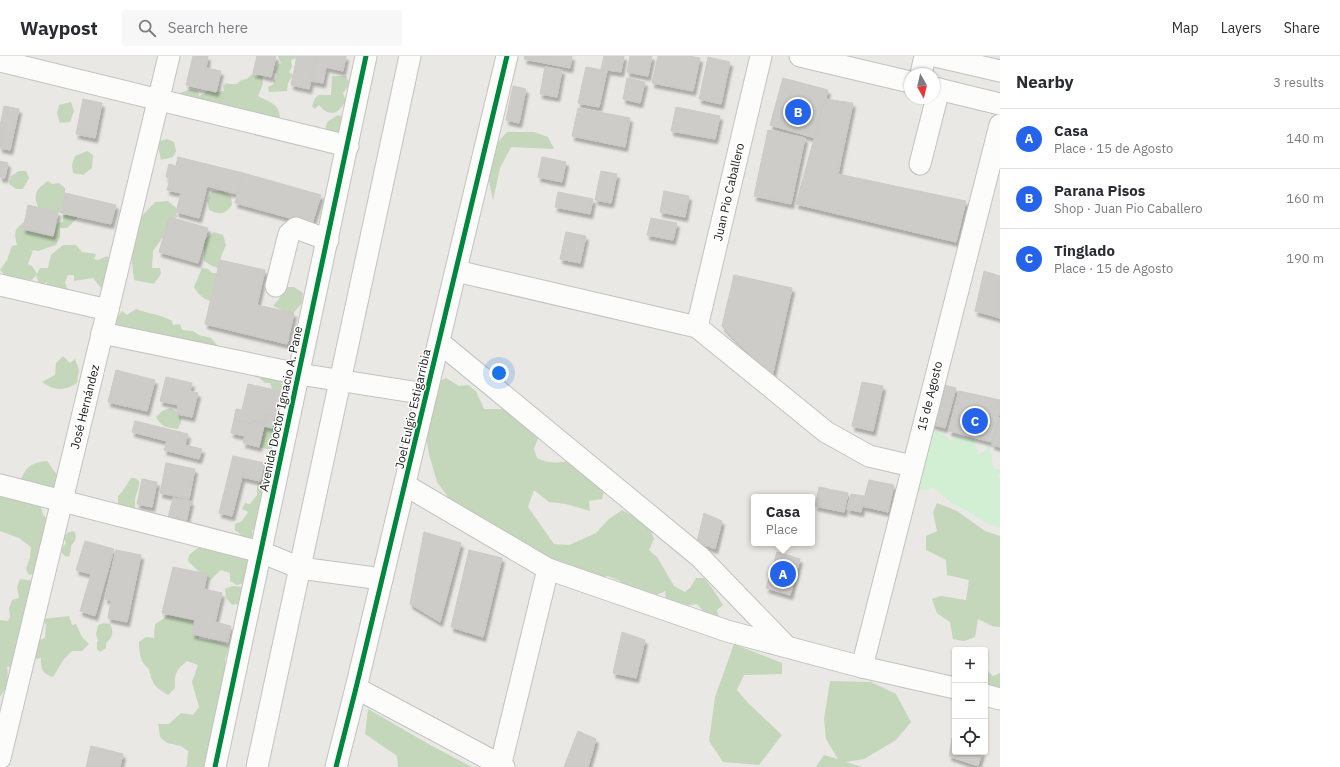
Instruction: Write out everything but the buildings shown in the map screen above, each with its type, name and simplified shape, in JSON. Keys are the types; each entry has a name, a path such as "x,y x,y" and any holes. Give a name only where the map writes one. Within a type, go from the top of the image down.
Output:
{"street":[{"name":"José Hernández","path":"0,758 169,56"},
{"name":"Avenida Doctor Ignacio A. Pane","path":"215,767 366,56"},
{"path":"257,767 410,56"},
{"name":"Joel Eulgio Estigarribia","path":"336,767 507,56"},
{"name":"Juan Pio Caballero","path":"697,327 761,56"},
{"path":"800,56 904,81"},
{"path":"922,68 925,56"},
{"path":"935,56 1000,71"},
{"path":"0,61 348,146"},
{"path":"940,89 1000,104"},
{"path":"920,164 933,104"},
{"name":"15 de Agosto","path":"862,667 1000,125"},
{"path":"276,286 289,234 296,228 328,240"},
{"path":"456,272 697,327 826,432 869,456 912,466"},
{"path":"0,285 108,310"},
{"path":"102,333 299,374 426,394"},
{"path":"439,342 700,557 785,645"},
{"path":"0,485 261,552 300,568 382,579"},
{"path":"405,485 548,569 727,631 785,645 862,667 952,687"},
{"path":"356,688 501,766 548,569"},
{"path":"988,696 1000,699"}],"green space":[{"path":"278,56 296,56 297,58 291,60 292,67 289,72 293,75 288,83 287,91 269,92 268,87 274,84 273,81 276,79 277,73 274,73 278,64 281,63"},
{"path":"253,73 257,77 262,75 263,84 258,96 276,106 280,118 270,120 259,113 251,115 214,108 212,102 204,105 185,97 180,93 191,89 198,91 199,96 204,94 207,90 216,92 224,91 223,86 226,83 237,84 241,80 247,79"},
{"path":"332,76 346,76 349,82 343,93 346,101 340,109 334,113 327,112 319,105 315,109 312,106 315,98 319,95 331,95"},
{"path":"71,102 74,111 70,122 60,123 57,113 59,105"},
{"path":"338,115 345,117 344,135 325,131 327,122"},
{"path":"507,132 534,132 548,137 554,149 511,147 500,168 493,200 487,172 496,144"},
{"path":"167,139 174,142 176,151 173,157 161,160 157,142"},
{"path":"87,151 93,155 92,168 83,175 73,173 72,164 75,156"},
{"path":"19,171 26,171 29,178 23,189 16,189 9,184 11,176"},
{"path":"48,181 52,184 59,183 65,188 61,213 38,207 36,195 38,189"},
{"path":"212,191 222,191 231,196 232,205 227,211 217,213 209,210 207,200"},
{"path":"168,201 176,208 177,217 168,222 163,237 153,251 152,268 160,268 161,274 154,284 134,280 131,254 137,221 155,202"},
{"path":"63,215 78,217 67,228 60,228 60,237 56,245 38,251 33,250 28,264 32,266 37,274 40,268 48,268 51,255 63,245 76,245 82,252 96,254 94,259 98,260 107,256 114,265 111,279 101,288 93,278 74,281 74,275 68,275 65,282 68,291 46,292 47,282 40,286 36,275 32,280 22,279 11,282 0,270 7,260 12,246 17,245 15,234 18,227 24,222 23,229 53,236 58,223 63,222"},
{"path":"214,232 223,235 226,245 218,268 204,261 204,240"},
{"path":"202,268 208,269 212,273 217,273 210,301 200,296 194,287"},
{"path":"284,287 294,287 303,293 302,303 290,317 280,309 273,306 279,299"},
{"path":"136,309 159,315 172,321 173,325 180,324 182,330 193,331 199,335 211,338 218,346 208,353 118,331 115,321 122,311 127,315"},
{"path":"63,356 70,363 75,359 79,370 77,383 64,389 46,385 42,382 55,375 56,363"},
{"path":"262,372 284,379 281,384 284,386 280,391 272,389 270,383 265,383 260,379"},
{"path":"446,378 459,386 468,385 476,391 484,409 501,409 518,416 526,427 538,438 534,449 537,458 553,462 570,461 604,492 602,499 589,501 590,511 566,504 549,502 534,490 528,507 554,544 569,545 596,533 609,519 622,510 649,525 654,539 649,550 657,557 674,586 685,592 690,588 696,578 704,578 723,605 717,610 720,621 705,613 697,604 680,607 666,603 665,591 660,594 649,595 622,587 620,581 608,576 597,578 559,561 520,552 457,509 437,482 429,454 425,430 436,383"},
{"path":"284,392 272,449 259,447 264,426 272,428 274,417 278,418"},
{"path":"170,408 181,416 178,429 165,426 160,423 156,417 162,411"},
{"path":"933,430 943,434 952,441 958,437 974,439 978,454 984,452 989,445 994,469 1000,469 1000,474 998,476 1000,479 1000,527 990,525 953,504 933,487 926,490 916,490 914,475"},
{"path":"47,461 57,475 59,490 19,484 29,467 36,463"},
{"path":"131,478 135,478 139,481 139,487 135,498 134,514 118,505 118,496"},
{"path":"266,480 261,518 252,531 253,536 246,539 241,538 240,534 235,530 235,524 242,521 248,512 242,509 245,503 250,504 257,495 257,487 260,481"},
{"path":"16,491 40,503 43,515 50,521 38,573 29,575 26,569 30,557 31,547 19,538 0,531 0,496"},
{"path":"937,503 957,511 985,531 1000,536 1000,627 992,626 978,619 975,637 964,641 953,639 950,622 937,613 932,599 941,596 966,600 969,580 947,575 946,560 926,550 926,536 937,531 933,512"},
{"path":"74,531 76,539 71,546 69,557 65,556 61,552 66,543 64,538 65,535"},
{"path":"206,545 215,552 247,552 258,567 244,583 237,585 230,581 230,573 221,570 210,580 202,575 188,561 189,555 198,548"},
{"path":"20,579 35,581 17,665 7,667 7,682 0,697 0,620 8,621 10,617 9,608 12,600 19,598 17,587"},
{"path":"232,586 244,587 243,606 237,604 232,605 226,598 225,589"},
{"path":"179,611 189,616 190,620 195,620 201,630 199,639 216,641 229,646 225,660 226,667 218,716 213,726 213,740 208,767 185,767 187,765 188,751 181,746 167,743 160,737 158,724 169,724 181,713 193,715 199,707 192,682 198,665 187,661 180,667 175,676 175,688 168,695 155,685 151,678 149,669 142,660 140,654 139,642 146,637 154,638 155,624 169,615"},
{"path":"69,616 72,625 76,624 82,637 89,644 82,651 72,651 64,659 53,677 44,672 41,665 41,658 37,659 33,655 40,640 45,638 46,625 43,619"},
{"path":"104,623 110,624 112,634 106,643 106,648 100,652 97,649 98,640 96,635 98,625"},
{"path":"734,644 782,663 782,674 744,675 737,690 748,703 782,735 759,765 723,762 709,741 715,697"},
{"path":"988,671 993,676 1000,673 1000,704 988,700"},
{"path":"830,681 871,682 896,694 911,722 896,740 864,759 846,762 862,767 816,767 824,755 838,759 826,739 824,719"},
{"path":"368,709 472,767 398,767 397,756 365,734"}],"cycle path":[{"path":"215,767 366,56"},
{"path":"336,767 507,56"}],"place":[{"name":"Parana Pisos","path":"798,112"},
{"name":"Tinglado","path":"975,421"},
{"name":"Casa","path":"783,574"}]}
